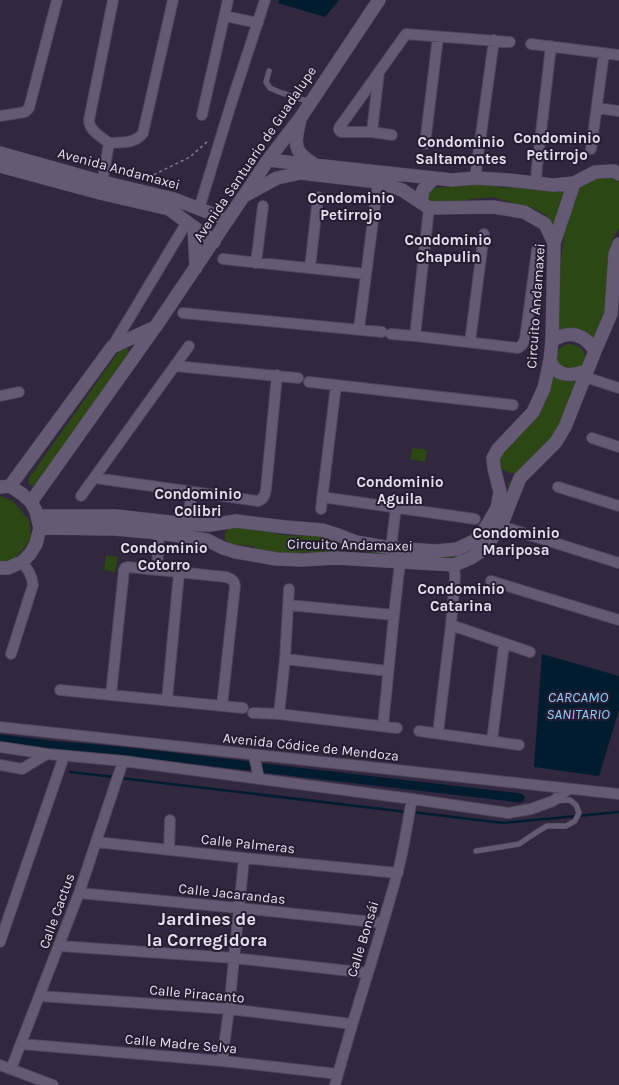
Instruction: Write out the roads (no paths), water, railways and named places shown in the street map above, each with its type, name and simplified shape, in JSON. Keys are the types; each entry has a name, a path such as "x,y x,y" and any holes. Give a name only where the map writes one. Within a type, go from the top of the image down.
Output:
{"street":[{"path":"0,116 25,112 29,108 57,0"},
{"path":"113,0 88,120 92,129 109,143 130,142 137,139 143,133 174,0"},
{"path":"202,115 228,0"},
{"path":"199,209 230,104 265,0"},
{"name":"Avenida Santuario de Guadalupe","path":"31,502 134,358 214,242 268,160 310,103 379,0"},
{"path":"225,16 258,23"},
{"path":"392,135 372,132 342,132 339,128 406,34 510,42"},
{"path":"425,144 438,37"},
{"path":"475,178 494,40"},
{"path":"531,44 619,55"},
{"path":"536,183 551,46"},
{"path":"592,149 604,53"},
{"path":"372,132 379,70"},
{"path":"598,108 619,111"},
{"path":"300,117 296,139 297,146 301,154 315,165"},
{"path":"101,187 109,143"},
{"name":"Avenida Andamaxei","path":"0,153 169,209 214,242"},
{"path":"268,160 452,180 475,178 553,185 574,183 595,172 614,172 619,174"},
{"name":"Avenida Andamaxei","path":"0,166 101,187 128,188 174,199 228,220"},
{"path":"245,196 277,178 300,173 378,182 402,190 425,205 493,206 524,212 545,224 554,243"},
{"path":"415,336 425,205 423,190 434,178"},
{"path":"359,329 378,182"},
{"name":"Circuito Andamaxei","path":"39,522 116,516 188,518 209,525 236,521 322,530 356,542 391,548 436,551 457,549 474,541 486,527 497,508 500,492 493,458 498,449 533,412 544,388 550,360 552,341 554,243 574,183"},
{"path":"310,268 318,197"},
{"path":"256,262 263,206"},
{"path":"190,225 196,268"},
{"path":"112,347 190,225"},
{"path":"470,342 484,234"},
{"name":"Circuito Andamaxei","path":"39,522 115,529 158,539 207,540 224,548 276,559 302,560 336,558 400,568 455,571 483,550 501,526 520,478 556,442 565,428 588,376 595,351 611,314 617,266 615,254 619,244"},
{"path":"182,313 359,329 518,348 522,345 525,339 537,250"},
{"path":"223,259 366,274"},
{"name":"Avenida Santuario de Guadalupe","path":"5,486 112,347 156,326"},
{"path":"552,341 567,334 576,335 584,338 595,351"},
{"path":"127,340 132,346 134,358"},
{"path":"81,496 189,346"},
{"path":"550,360 557,371 564,374 588,376 619,388"},
{"path":"174,366 298,378"},
{"path":"95,478 258,501 263,498 266,489 276,375"},
{"path":"309,382 513,405"},
{"path":"321,509 336,385"},
{"path":"0,396 19,392"},
{"path":"592,438 619,447"},
{"path":"494,468 507,477 513,479 520,478"},
{"path":"0,568 8,568 22,562 30,554 36,544 39,522 36,511 31,502 22,494 5,486"},
{"path":"558,486 619,506"},
{"path":"188,518 192,492"},
{"path":"322,497 475,519"},
{"path":"391,548 396,507"},
{"path":"221,523 219,535 224,548"},
{"path":"501,526 619,563"},
{"path":"336,558 340,549 338,535"},
{"path":"157,570 158,539"},
{"path":"11,654 33,585 30,572 22,562"},
{"path":"111,695 124,570 128,567 226,577 234,580 235,586 222,706"},
{"path":"384,726 388,671 400,568"},
{"path":"438,733 451,625 455,571"},
{"path":"167,700 179,573"},
{"path":"492,581 619,620"},
{"path":"279,714 285,659 289,589"},
{"path":"288,604 394,615"},
{"path":"451,625 530,652"},
{"path":"492,741 504,644"},
{"path":"285,659 388,671"},
{"path":"60,690 243,708"},
{"path":"253,712 397,728"},
{"name":"Avenida Códice de Mendoza","path":"0,727 569,789 618,792"},
{"path":"419,730 519,745"},
{"path":"0,747 64,756 123,761 508,813 531,809 553,801 569,789"},
{"path":"0,765 22,768 47,754"},
{"path":"254,755 258,779"},
{"path":"0,942 64,756"},
{"name":"Calle Cactus","path":"11,1069 60,946 123,761"},
{"name":"Calle Bonsái","path":"335,1085 398,873 412,799"},
{"path":"169,850 170,820"},
{"name":"Calle Palmeras","path":"96,842 398,873"},
{"path":"222,1061 229,1009 244,858"},
{"name":"Calle Jacarandas","path":"79,893 383,923"},
{"path":"60,946 234,958 368,973"},
{"name":"Calle Piracanto","path":"39,996 229,1009 352,1024"},
{"name":"Calle Madre Selva","path":"21,1044 222,1061 338,1074"},
{"path":"0,1065 53,1085"}],"lane":[{"path":"269,71 266,82 270,88 310,103"},
{"path":"476,851 519,844 548,826 566,826 575,821 579,813 576,805 570,800 553,801"}],"water":[{"path":"279,0 339,0 325,17 278,3"},
{"name":"CARCAMO SANITARIO","path":"542,654 619,676 619,710 599,776 534,767"}],"waterway":[{"path":"0,739 249,766"},
{"path":"263,768 520,798"},
{"path":"70,772 115,777"},
{"path":"120,778 407,812"},
{"path":"412,812 503,823 619,812"}],"district":[{"name":"Condominio Petirrojo","path":"557,146"},
{"name":"Condominio Saltamontes","path":"461,150"},
{"name":"Condominio Petirrojo","path":"351,206"},
{"name":"Condominio Chapulin","path":"448,248"},
{"name":"Condominio Aguila","path":"400,490"},
{"name":"Condominio Colibri","path":"198,502"},
{"name":"Condominio Mariposa","path":"516,542"},
{"name":"Condominio Cotorro","path":"164,556"},
{"name":"Condominio Catarina","path":"461,598"},
{"name":"Jardines de la Corregidora","path":"207,929"}]}
